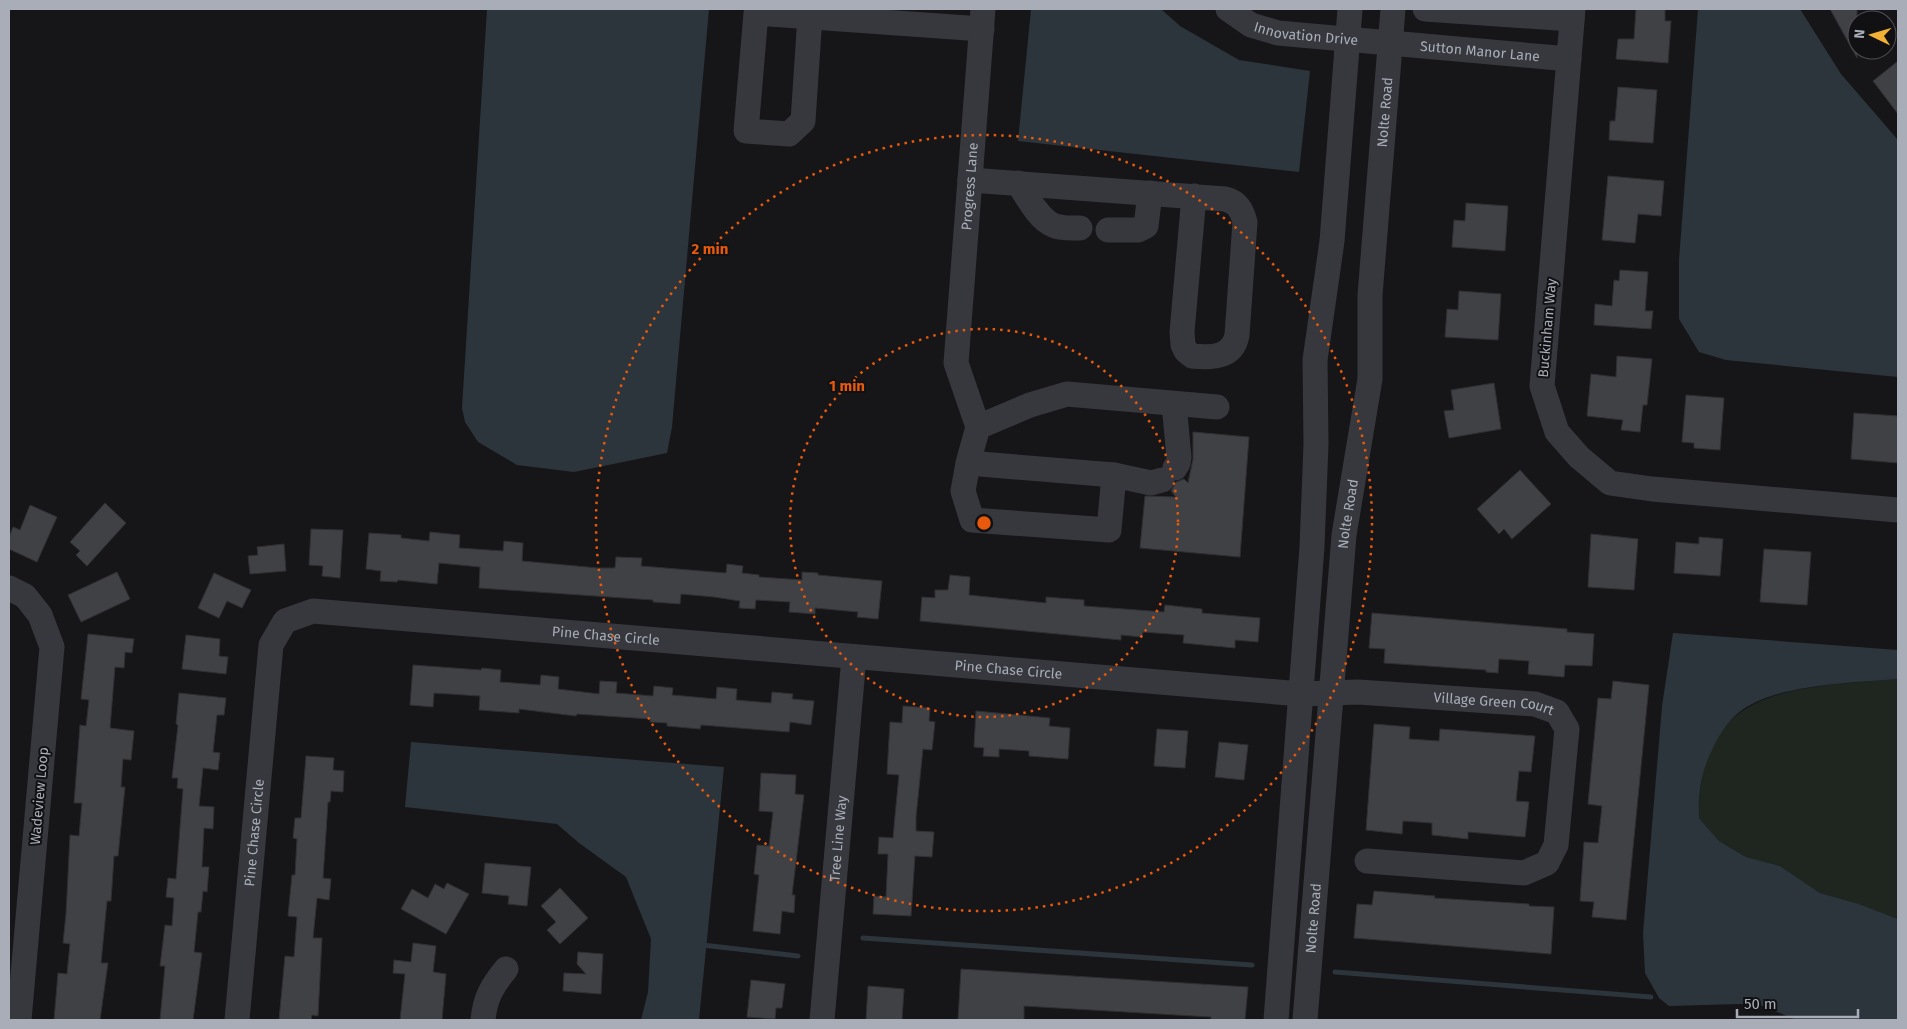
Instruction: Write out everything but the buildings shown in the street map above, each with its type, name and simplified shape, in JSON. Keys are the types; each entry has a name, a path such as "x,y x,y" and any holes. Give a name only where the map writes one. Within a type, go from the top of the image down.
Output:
{"street":[{"name":"Innovation Drive","path":"1228,9 1251,25 1278,33 1390,43"},
{"name":"Nolte Road","path":"1278,1017 1312,547 1316,444 1314,360 1332,241 1350,9"},
{"name":"Nolte Road","path":"1304,1020 1344,535 1370,379 1370,295 1393,9"},
{"path":"1425,9 1573,14"},
{"path":"810,16 803,121 789,134 746,131 756,13 810,16 983,19"},
{"name":"Buckinham Way","path":"1573,14 1542,386 1557,432 1579,457 1610,483 1652,489 1898,510"},
{"name":"Progress Lane","path":"978,427 956,363 983,19"},
{"name":"Sutton Manor Lane","path":"1390,43 1569,59"},
{"path":"970,180 1194,196 1232,200 1240,208 1245,222 1237,335 1236,343 1220,356 1192,356 1186,351 1183,344 1182,321 1194,196"},
{"path":"1018,183 1042,217 1049,223 1059,227 1080,228"},
{"path":"1108,230 1138,230 1146,226 1150,193"},
{"path":"1114,474 1109,530 972,520 964,491 968,463 978,427 1030,405 1067,394 1217,408"},
{"path":"968,463 1114,474 1151,483 1168,474 1178,463 1174,404"},
{"name":"Wadeview Loop","path":"9,588 25,596 40,615 52,647 19,1020"},
{"name":"Pine Chase Circle","path":"237,1020 271,644 286,621 313,611 1301,694 1331,692"},
{"name":"Tree Line Way","path":"822,1020 854,657"},
{"name":"Village Green Court","path":"1331,692 1358,692 1535,704 1557,712 1567,730 1556,845 1547,863 1524,873 1366,861"},
{"path":"483,1020 485,1004 495,982 506,969"}],"shaded area":[{"path":"487,9 709,9 672,427 667,453 574,472 517,465 478,442 465,422 462,408"},
{"path":"1031,9 1161,9 1180,26 1239,60 1310,71 1299,172 1018,141"},
{"path":"1698,9 1800,9 1841,74 1898,140 1898,377 1726,360 1699,352 1679,319 1679,260"},
{"path":"1673,633 1898,650 1898,679 1836,684 1791,691 1770,696 1752,704 1737,714 1723,730 1706,765 1701,782 1699,818 1719,841 1746,857 1780,866 1820,893 1859,904 1898,919 1898,1020 1796,1020 1763,1006 1740,1004 1669,1006 1659,998 1645,973 1643,933 1662,706"},
{"path":"1898,679 1898,919 1859,904 1820,893 1780,866 1746,857 1719,841 1699,818 1703,774 1715,741 1734,718 1760,702 1790,692 1824,686"},
{"path":"411,742 724,767 699,1020 641,1020 648,992 651,939 626,877 579,843 557,824 405,807"}],"waterway":[{"path":"863,938 1252,965"},
{"path":"702,945 798,956"},
{"path":"1335,972 1651,997"}]}
